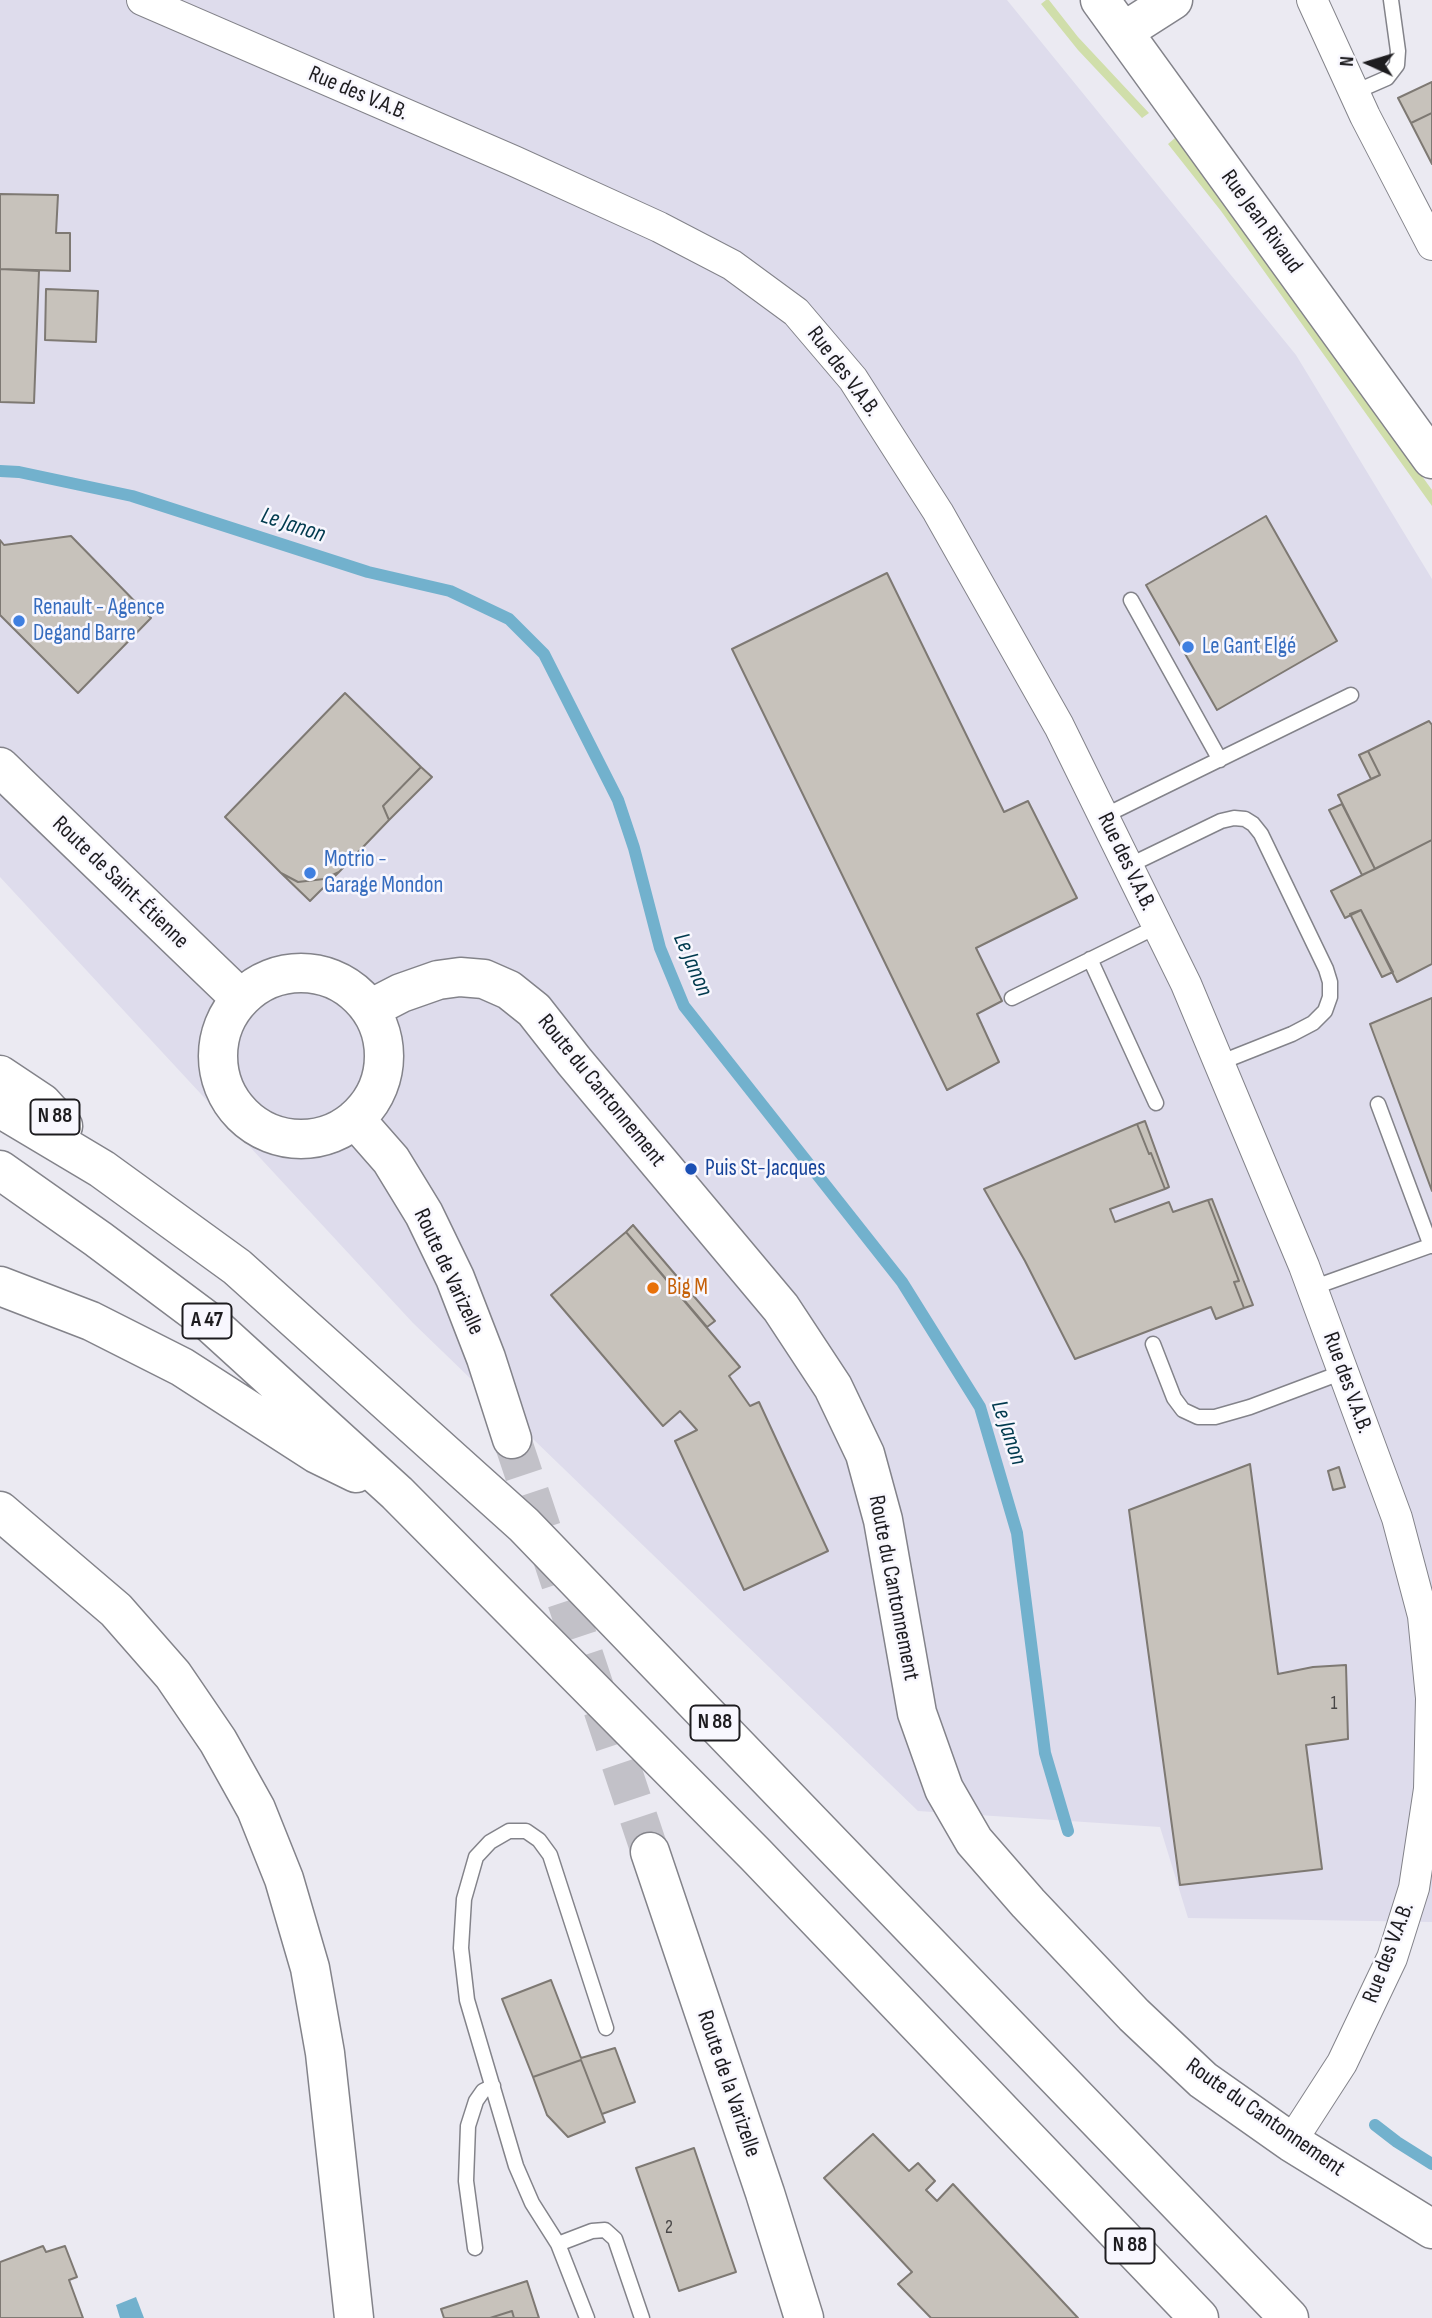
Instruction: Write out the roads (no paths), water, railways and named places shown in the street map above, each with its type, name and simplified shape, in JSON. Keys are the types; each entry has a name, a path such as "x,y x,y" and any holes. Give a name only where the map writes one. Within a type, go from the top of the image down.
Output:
{"main road":[{"name":"Rue Jean Rivaud","path":"1100,0 1432,459"},
{"path":"1123,32 1173,0"},
{"name":"Route de Saint-Étienne","path":"0,767 240,998"},
{"path":"308,972 332,978 354,991 370,1009 381,1031 384,1055 381,1079 372,1101 355,1119 331,1134 304,1139 276,1136 251,1123 232,1102 219,1077 218,1048 222,1030 240,998 260,982 283,974 308,972"},
{"name":"Route du Cantonnement","path":"370,1009 401,993 438,980 460,977 484,979 509,990 534,1010 781,1308 833,1387 865,1454 883,1520 917,1713 944,1789 974,1841 1028,1903 1144,2024 1203,2080 1291,2141 1432,2229"},
{"name":"N 88","path":"0,1075 42,1103 103,1169 237,1267 524,1525 1289,2318"},
{"path":"0,1108 103,1169"},
{"name":"Route de Varizelle","path":"355,1119 391,1160 424,1214 455,1278 486,1358 512,1439"},
{"name":"A 47","path":"0,1170 209,1322 397,1493"},
{"path":"0,1286 91,1321 182,1367 317,1454 397,1493"},
{"name":"N 88","path":"397,1493 756,1855 1199,2318"},
{"path":"0,1511 116,1610 173,1675 218,1741 256,1809 285,1879 310,1968 325,2053 354,2318"},
{"name":"Route de la Varizelle","path":"650,1852 765,2193 804,2318"}],"street":[{"name":"Rue des V.A.B.","path":"142,0 514,161 659,227 732,265 796,312 853,379 939,512 1059,726 1186,984 1312,1288 1424,1592 1423,1616 1431,1698 1424,1872 1414,1888 1392,1958 1342,2063 1291,2141"},
{"path":"1312,0 1402,191 1432,245"}],"lane":[{"path":"1354,92 1387,78 1397,65 1398,51 1391,0"},
{"path":"1131,600 1220,760"},
{"path":"1104,816 1351,695"},
{"path":"1128,866 1221,821 1245,819 1261,834 1326,969 1330,982 1329,997 1325,1011 1313,1023 1293,1034 1219,1063"},
{"path":"1012,998 1158,926"},
{"path":"1090,959 1156,1103"},
{"path":"1312,1288 1431,1245 1378,1104"},
{"path":"1153,1344 1174,1398 1183,1410 1198,1417 1215,1417 1250,1407 1343,1372"},
{"path":"587,2318 558,2244 532,2203 516,2166 467,2000 461,1948 464,1899 476,1857 490,1842 509,1831 526,1831 539,1840 550,1855 606,2028"},
{"path":"475,2248 466,2181 468,2126 476,2101 483,2091 493,2086"},
{"path":"558,2244 592,2231 605,2230 615,2239 642,2318"}],"water":[{"path":"136,2297 144,2318 120,2318 116,2305"}],"waterway":[{"name":"Le Janon","path":"0,471 19,472 132,496 368,572 450,591 509,619 544,654 618,800 634,848 660,948 684,1006 902,1282 980,1407 1017,1533 1045,1753 1068,1831"},
{"name":"Le Janon","path":"1375,2125 1432,2164"}],"tunnel":[{"path":"512,1439 650,1852"}],"place":[{"name":"Renault - Agence Degand Barre","path":"19,621"},
{"name":"Le Gant Elgé","path":"1188,647"},
{"name":"Motrio - Garage Mondon","path":"310,873"},
{"name":"Puis St-Jacques","path":"691,1169"},
{"name":"Big M","path":"653,1288"}]}
